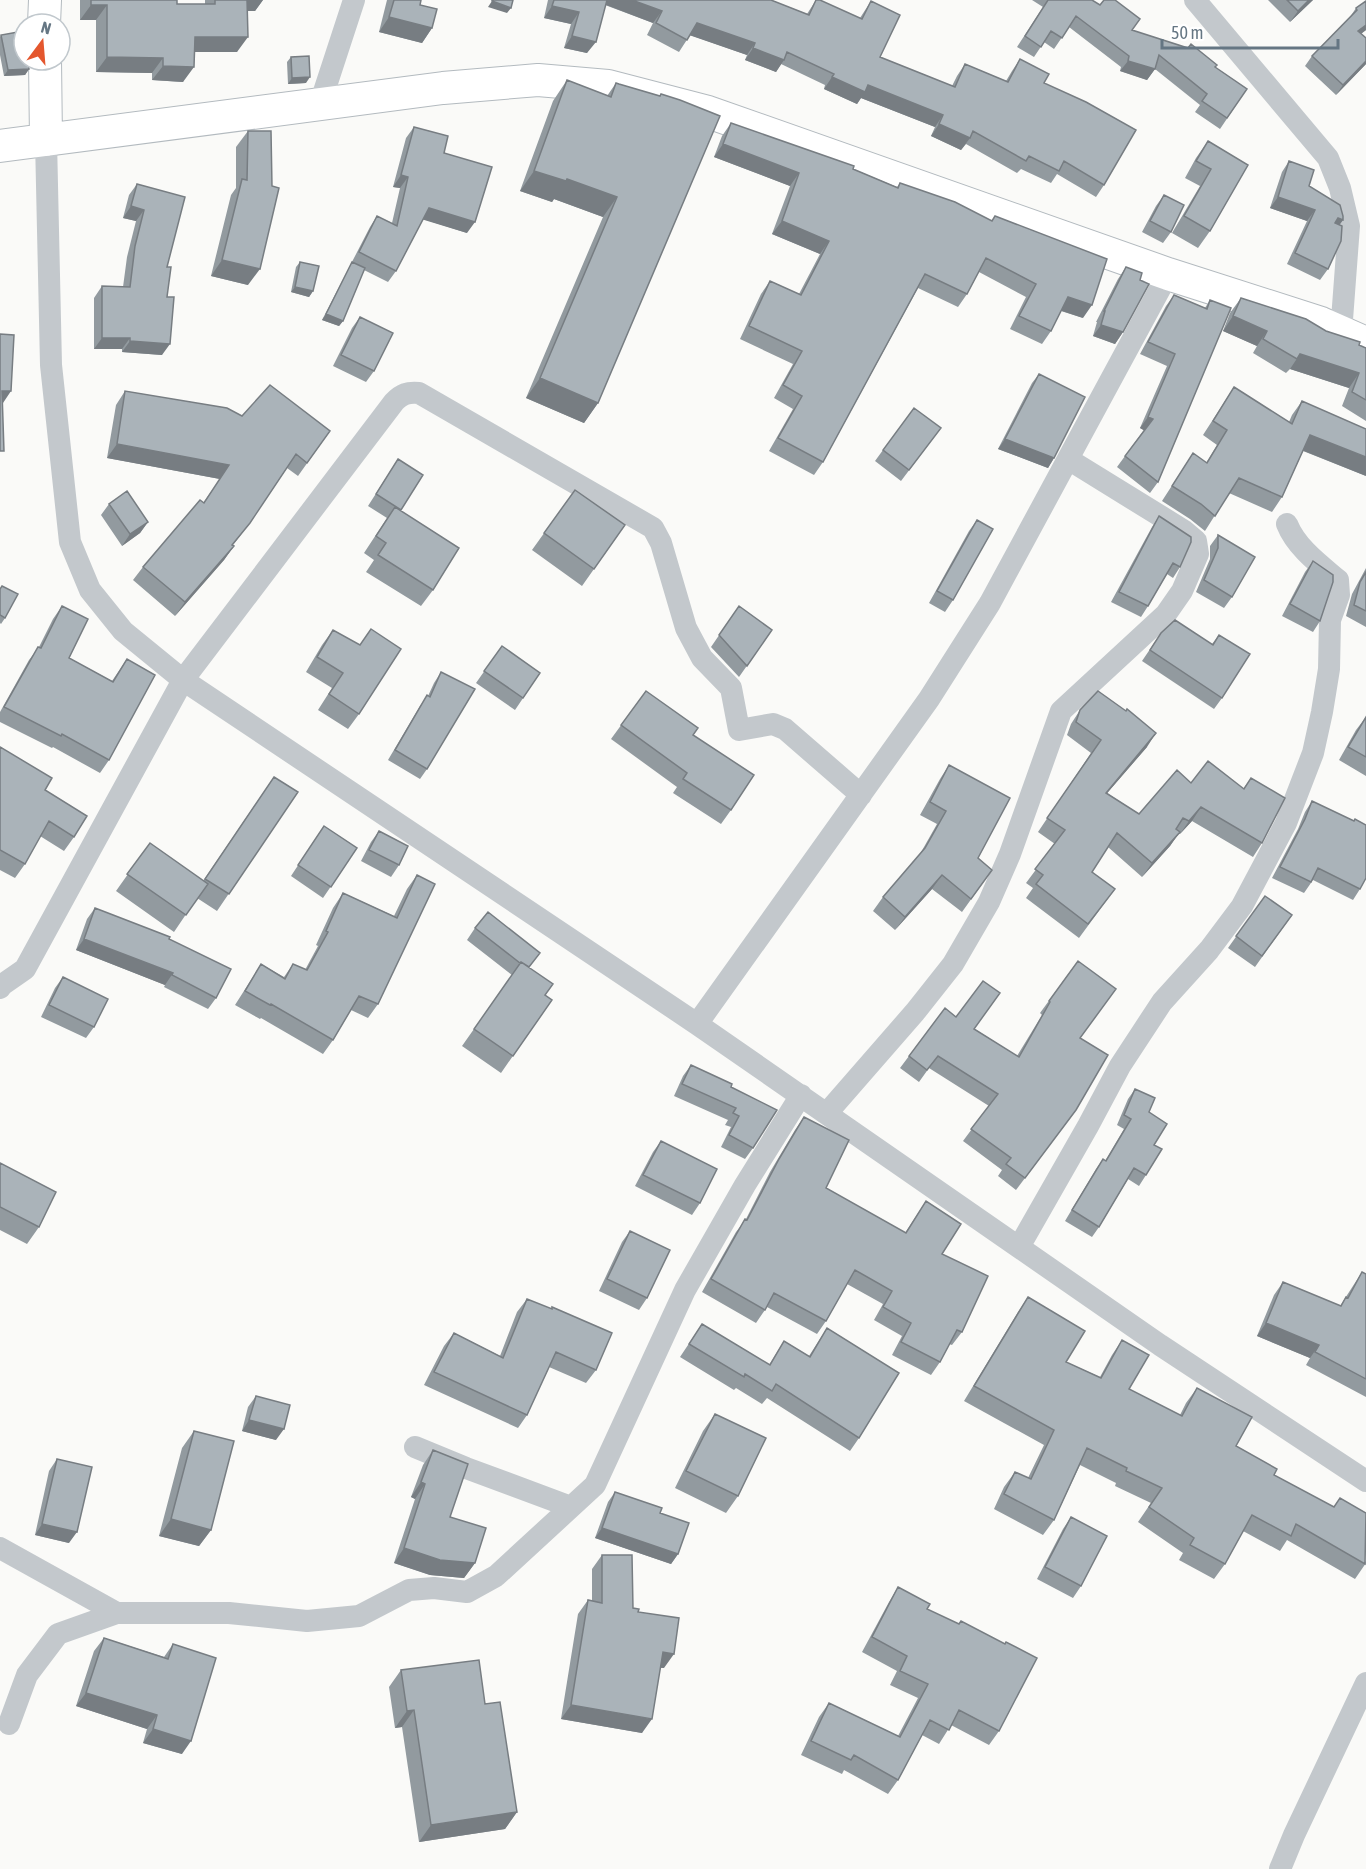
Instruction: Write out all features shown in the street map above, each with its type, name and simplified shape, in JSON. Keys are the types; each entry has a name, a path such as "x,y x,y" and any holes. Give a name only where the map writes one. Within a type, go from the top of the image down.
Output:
{"main road":[{"path":"45,72 46,140"},
{"path":"0,146 443,88 538,80 608,86 708,112 1167,274 1321,323 1354,338"}],"street":[{"path":"320,104 354,0"},
{"path":"1195,0 1328,158 1340,188 1349,226 1354,338"},
{"path":"46,140 51,365 70,542 90,590 123,632 183,680 697,1024 1161,1345 1366,1481"},
{"path":"697,1024 929,699 990,603 1167,274"},
{"path":"0,986 25,969 183,680 394,402 401,395 409,392 419,393 653,528 661,543 686,628 702,658 731,688 739,730 773,724 785,729 861,795"},
{"path":"827,1113 915,1012 953,964 989,902 1010,854 1060,711 1166,614 1182,591 1198,554 1196,541 1182,530 1068,459"},
{"path":"1019,1247 1120,1066 1162,1002 1209,950 1242,906 1286,824 1313,753 1329,669 1330,620 1339,595 1338,580 1318,564 1292,536 1287,524"},
{"path":"9,1724 27,1675 58,1634 117,1613 229,1613 308,1621 359,1616 409,1590 434,1588 466,1592 496,1575 595,1485 685,1290 745,1185 801,1095"},
{"path":"415,1447 571,1507"},
{"path":"0,1548 117,1613"},
{"path":"1280,1869 1366,1683"}],"building":[{"path":"91,0 177,0 177,4 215,4 215,0 247,0 248,37 195,37 194,67 163,66 163,58 107,57 107,5 91,5"},
{"path":"394,0 421,0 420,5 437,9 432,28 389,17"},
{"path":"492,0 513,0 511,8"},
{"path":"554,0 607,0 596,42 572,36 579,12 552,6"},
{"path":"632,0 771,0 809,15 816,0 820,0 862,19 871,1 900,15 880,57 955,87 965,64 1008,82 1020,59 1049,74 1044,83 1086,102 1136,130 1104,185 1064,161 1059,171 1029,156 1026,161 973,131 970,138 939,124 943,115 868,85 865,92 832,77 834,74 787,52 784,60 753,48 755,43 697,23 687,40 656,23 662,11"},
{"path":"1048,0 1092,0 1100,5 1104,0 1115,0 1140,19 1132,30 1188,48 1191,44 1217,65 1215,67 1247,89 1227,118 1202,101 1207,94 1159,55 1155,69 1128,61 1129,56 1076,16 1062,38 1051,31 1041,47 1025,36"},
{"path":"1287,0 1309,0 1298,11"},
{"path":"1366,1 1366,25 1358,31 1366,38 1366,61 1343,85 1312,56 1357,10 1356,8"},
{"path":"12,33 12,70 8,70 1,35"},
{"path":"309,56 310,77 292,78 291,57"},
{"path":"567,80 611,97 616,83 680,100 720,116 598,403 540,378 617,197 567,179 566,181 534,171"},
{"path":"731,123 854,166 853,169 898,188 900,183 955,202 992,221 995,216 1107,259 1092,305 1068,297 1051,331 1019,316 1036,284 986,258 967,294 925,274 823,462 778,438 802,396 783,385 802,351 749,326 770,281 801,295 829,241 782,221 799,173 723,144"},
{"path":"414,127 448,136 444,153 492,167 475,222 429,208 396,271 359,252 377,216 397,226 408,177 401,175"},
{"path":"248,131 271,131 272,186 279,188 260,269 222,260 242,179 247,180"},
{"path":"1208,141 1248,165 1210,231 1184,216 1211,169 1196,161"},
{"path":"1289,161 1314,170 1309,186 1340,205 1343,220 1338,218 1335,223 1342,226 1341,241 1328,269 1295,253 1315,210 1278,197"},
{"path":"137,184 185,197 167,267 171,267 167,297 174,297 170,344 130,341 130,338 102,338 102,286 130,287 135,246 144,210 131,206"},
{"path":"1164,195 1184,205 1171,232 1150,221"},
{"path":"300,262 319,266 313,291 295,287"},
{"path":"352,262 365,268 343,321 326,314"},
{"path":"1126,267 1142,273 1140,280 1149,284 1123,332 1101,325 1104,311"},
{"path":"1174,295 1207,309 1210,300 1231,308 1158,482 1125,456 1153,419 1148,417 1175,354 1148,342"},
{"path":"1241,298 1306,319 1326,331 1360,342 1359,345 1366,348 1366,400 1352,392 1359,373 1300,354 1297,359 1263,339 1267,331 1233,316"},
{"path":"360,317 393,333 374,371 341,355"},
{"path":"0,334 14,335 11,391 2,391 4,451 0,451"},
{"path":"1039,374 1085,397 1054,458 1005,439"},
{"path":"270,385 330,431 307,463 296,454 250,523 232,545 234,546 185,602 143,567 200,500 204,503 229,465 117,444 125,391 227,408 242,416"},
{"path":"1234,387 1292,424 1302,401 1366,429 1366,457 1310,435 1282,497 1239,478 1215,516 1201,504 1172,486 1193,453 1207,463 1227,430 1213,421"},
{"path":"914,408 941,428 909,470 883,450"},
{"path":"398,459 423,475 401,510 376,494"},
{"path":"575,490 625,525 594,569 544,533"},
{"path":"127,491 148,522 130,534 109,504"},
{"path":"395,507 459,548 433,590 378,555 386,543 376,536"},
{"path":"1159,516 1191,537 1191,542 1180,567 1173,563 1148,606 1119,592"},
{"path":"977,520 993,529 953,600 937,591"},
{"path":"1218,535 1255,557 1232,597 1204,580 1218,548"},
{"path":"1313,561 1333,575 1333,582 1320,621 1290,604"},
{"path":"1366,572 1366,611 1354,605 1360,582"},
{"path":"2,586 18,594 5,618 0,615"},
{"path":"62,606 88,619 69,658 113,682 127,659 155,675 109,760 62,734 61,736 4,707 38,647 41,648"},
{"path":"739,606 772,630 747,666 719,635"},
{"path":"1175,620 1213,645 1219,635 1250,654 1222,698 1150,650 1161,633"},
{"path":"371,629 401,649 359,714 329,694 343,673 317,657 333,630 360,645"},
{"path":"502,646 540,673 523,698 484,671"},
{"path":"441,672 475,689 427,769 395,750 427,695 430,697"},
{"path":"646,691 698,728 693,735 754,775 731,810 683,779 687,773 621,725"},
{"path":"1098,691 1126,711 1127,709 1156,733 1106,793 1139,814 1177,770 1191,783 1208,761 1244,789 1251,778 1285,798 1262,843 1201,807 1189,821 1183,818 1176,829 1180,832 1152,863 1117,833 1092,872 1115,889 1088,924 1036,884 1043,875 1035,869 1065,830 1047,818 1101,740 1076,722 1080,710"},
{"path":"1366,717 1366,757 1348,747"},
{"path":"0,747 52,778 45,790 87,816 74,837 49,821 25,864 0,850"},
{"path":"949,765 1010,798 978,858 992,870 971,899 942,875 905,917 883,897 925,848 946,811 930,802"},
{"path":"274,777 298,792 229,894 205,879"},
{"path":"1312,801 1366,825 1366,878 1360,889 1318,868 1311,882 1280,867"},
{"path":"324,826 357,848 331,887 298,865"},
{"path":"379,831 408,846 399,865 369,850"},
{"path":"150,843 208,884 186,915 127,874"},
{"path":"417,875 435,884 378,1004 359,996 333,1040 245,991 261,964 285,979 293,964 307,970 328,932 326,931 343,893 397,918"},
{"path":"1265,896 1292,915 1262,956 1236,936"},
{"path":"95,908 170,937 169,939 231,969 216,998 172,975 173,973 84,939"},
{"path":"488,912 540,953 529,967 520,963 475,928"},
{"path":"1078,961 1116,989 1080,1038 1108,1055 1076,1110 1025,1178 1006,1164 1011,1158 971,1129 998,1094 938,1056 927,1070 909,1056 945,1008 956,1017 983,981 1000,993 974,1029 1019,1057 1049,1001"},
{"path":"521,962 553,984 545,995 552,1000 513,1056 474,1029"},
{"path":"63,977 108,999 94,1027 49,1005"},
{"path":"691,1065 732,1084 731,1087 777,1110 753,1148 729,1135 739,1116 733,1113 736,1108 682,1084"},
{"path":"1135,1089 1155,1098 1149,1112 1167,1124 1154,1145 1162,1149 1146,1175 1134,1168 1099,1227 1072,1210 1103,1159 1106,1161 1131,1119 1124,1115"},
{"path":"804,1117 849,1140 826,1188 906,1233 926,1201 961,1224 942,1254 988,1276 962,1332 957,1330 940,1362 901,1342 911,1323 883,1307 892,1291 855,1270 826,1321 774,1293 765,1310 711,1279 745,1219 747,1220"},
{"path":"661,1141 717,1169 700,1203 643,1175"},
{"path":"0,1163 56,1192 39,1227 0,1207"},
{"path":"630,1231 670,1250 647,1298 607,1279"},
{"path":"1362,1272 1366,1274 1366,1379 1315,1352 1319,1345 1266,1323 1283,1282 1341,1306"},
{"path":"1028,1297 1085,1331 1066,1362 1101,1378 1122,1340 1149,1355 1129,1389 1182,1416 1197,1388 1252,1417 1236,1446 1277,1469 1274,1475 1334,1507 1340,1498 1366,1513 1365,1564 1296,1524 1291,1536 1252,1515 1225,1564 1190,1545 1194,1538 1149,1507 1162,1488 1126,1471 1127,1468 1087,1448 1054,1520 1004,1494 1015,1472 1031,1479 1054,1430 974,1386"},
{"path":"527,1299 552,1309 552,1307 612,1333 596,1370 556,1352 527,1415 434,1372 454,1333 503,1358"},
{"path":"702,1324 770,1365 784,1341 810,1357 827,1328 899,1373 859,1438 776,1384 772,1391 689,1344"},
{"path":"256,1396 290,1405 284,1429 249,1420"},
{"path":"715,1414 766,1438 738,1496 686,1471"},
{"path":"194,1431 234,1441 211,1530 171,1519"},
{"path":"433,1450 468,1464 450,1517 486,1528 475,1563 440,1560 404,1548 425,1484 421,1482"},
{"path":"57,1459 92,1467 77,1532 42,1524"},
{"path":"615,1492 662,1508 660,1513 689,1523 678,1554 602,1528"},
{"path":"1071,1517 1107,1536 1081,1586 1045,1567"},
{"path":"602,1555 632,1555 633,1608 639,1609 638,1612 679,1618 674,1654 663,1652 652,1719 571,1705 588,1600 602,1603"},
{"path":"898,1587 930,1604 927,1609 959,1624 961,1621 1037,1658 999,1731 959,1710 949,1730 930,1720 898,1780 854,1755 851,1760 811,1741 829,1703 900,1737 928,1684 900,1671 907,1656 872,1637"},
{"path":"104,1638 168,1659 173,1644 216,1658 191,1741 153,1729 157,1715 86,1693"},
{"path":"479,1660 485,1704 500,1702 517,1812 431,1825 414,1710 407,1711 401,1670"}]}
